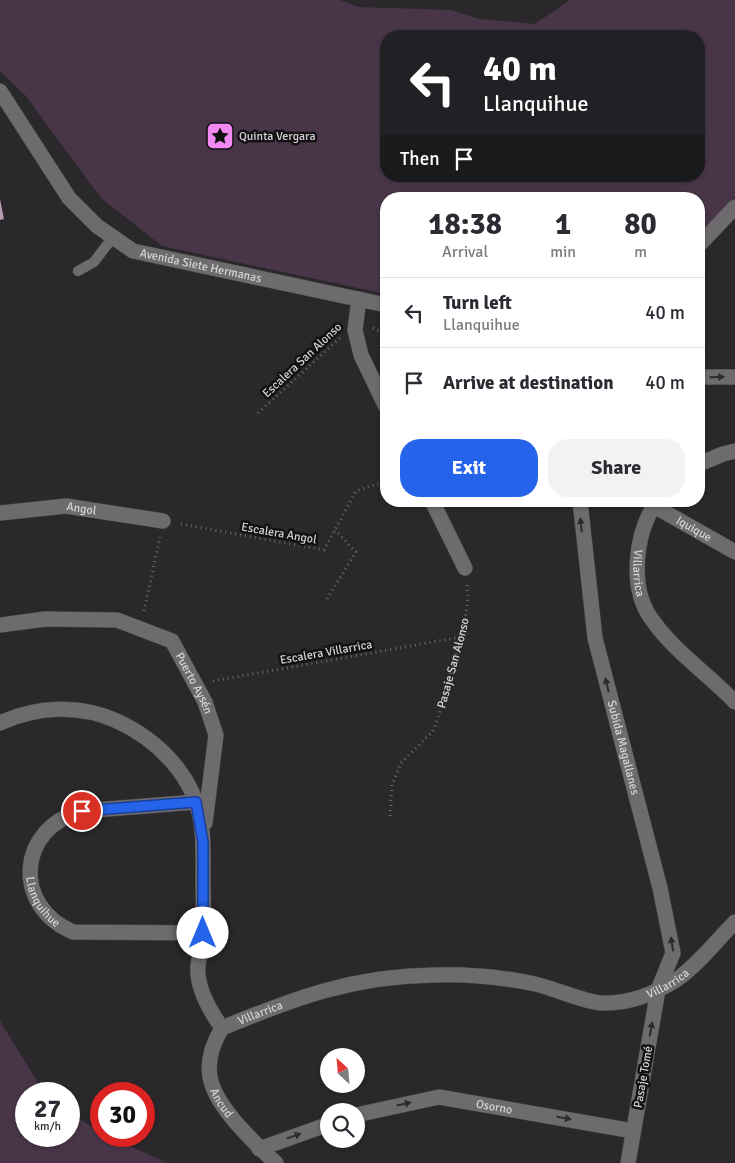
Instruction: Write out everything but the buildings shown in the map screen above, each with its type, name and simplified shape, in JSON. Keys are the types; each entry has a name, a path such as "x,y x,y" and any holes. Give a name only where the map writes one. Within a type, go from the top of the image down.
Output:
{"street":[{"name":"Avenida Siete Hermanas","path":"0,91 69,198 97,226 133,251 380,304"},
{"path":"705,239 735,207"},
{"path":"359,299 355,330 361,355 380,395"},
{"path":"705,377 735,377"},
{"path":"705,462 735,451"},
{"name":"Angol","path":"0,513 66,506 163,521"},
{"path":"435,507 465,568"},
{"name":"Subida Magallanes","path":"581,507 595,638 669,926 673,954 658,990"},
{"name":"Villarrica","path":"654,507 641,538 638,555 638,572 644,605 652,620 668,639 735,702"},
{"name":"Iquique","path":"660,507 735,552"},
{"name":"Puerto Aysén","path":"0,625 45,619 117,620 172,641 205,702 216,735 203,842"},
{"name":"Villarrica","path":"0,723 20,714 56,709 94,713 113,719 131,728 163,752 176,767 196,802 203,842 203,933 198,968 205,1000 222,1028 299,997 357,982 399,976 442,975 501,979 534,984 599,1003 639,998 658,990 692,967 735,922"},
{"name":"Llanquihue","path":"196,802 82,811 69,814 58,820 40,838 30,862 29,874 36,899 42,910 61,927 73,932 203,933"},
{"name":"Pasaje Tomé","path":"628,1163 658,990"},
{"name":"Ancud","path":"222,1028 210,1056 211,1086 222,1107 259,1148 276,1163"},
{"name":"Osorno","path":"365,1113 440,1097 633,1130"},
{"path":"259,1148 320,1127"}],"lane":[{"path":"78,271 94,262 113,237"}],"path":[{"name":"Escalera San Alonso","path":"258,413 331,348 356,320"},
{"name":"Escalera Angol","path":"163,521 324,550 356,491 380,483"},
{"path":"140,629 163,521"},
{"path":"327,599 356,552 335,530"},
{"name":"Pasaje San Alonso","path":"390,816 392,785 401,763 433,731 461,637 468,602 465,568"},
{"name":"Escalera Villarrica","path":"195,684 461,637"}],"shaded area":[{"name":"Quinta Vergara","path":"0,0 340,0 358,7 451,10 479,19 535,24 570,0 735,0 735,196 705,230 705,192 380,192 380,293 162,246 101,198 25,95 0,71"},
{"path":"0,1021 38,1082 15,1082 15,1147 80,1147 80,1120 90,1125 90,1147 132,1147 167,1163 0,1163"}],"place":[{"name":"Quinta Vergara","path":"220,136"}],"route":[{"path":"82,811 196,802 201,821 203,842 203,933"}]}
